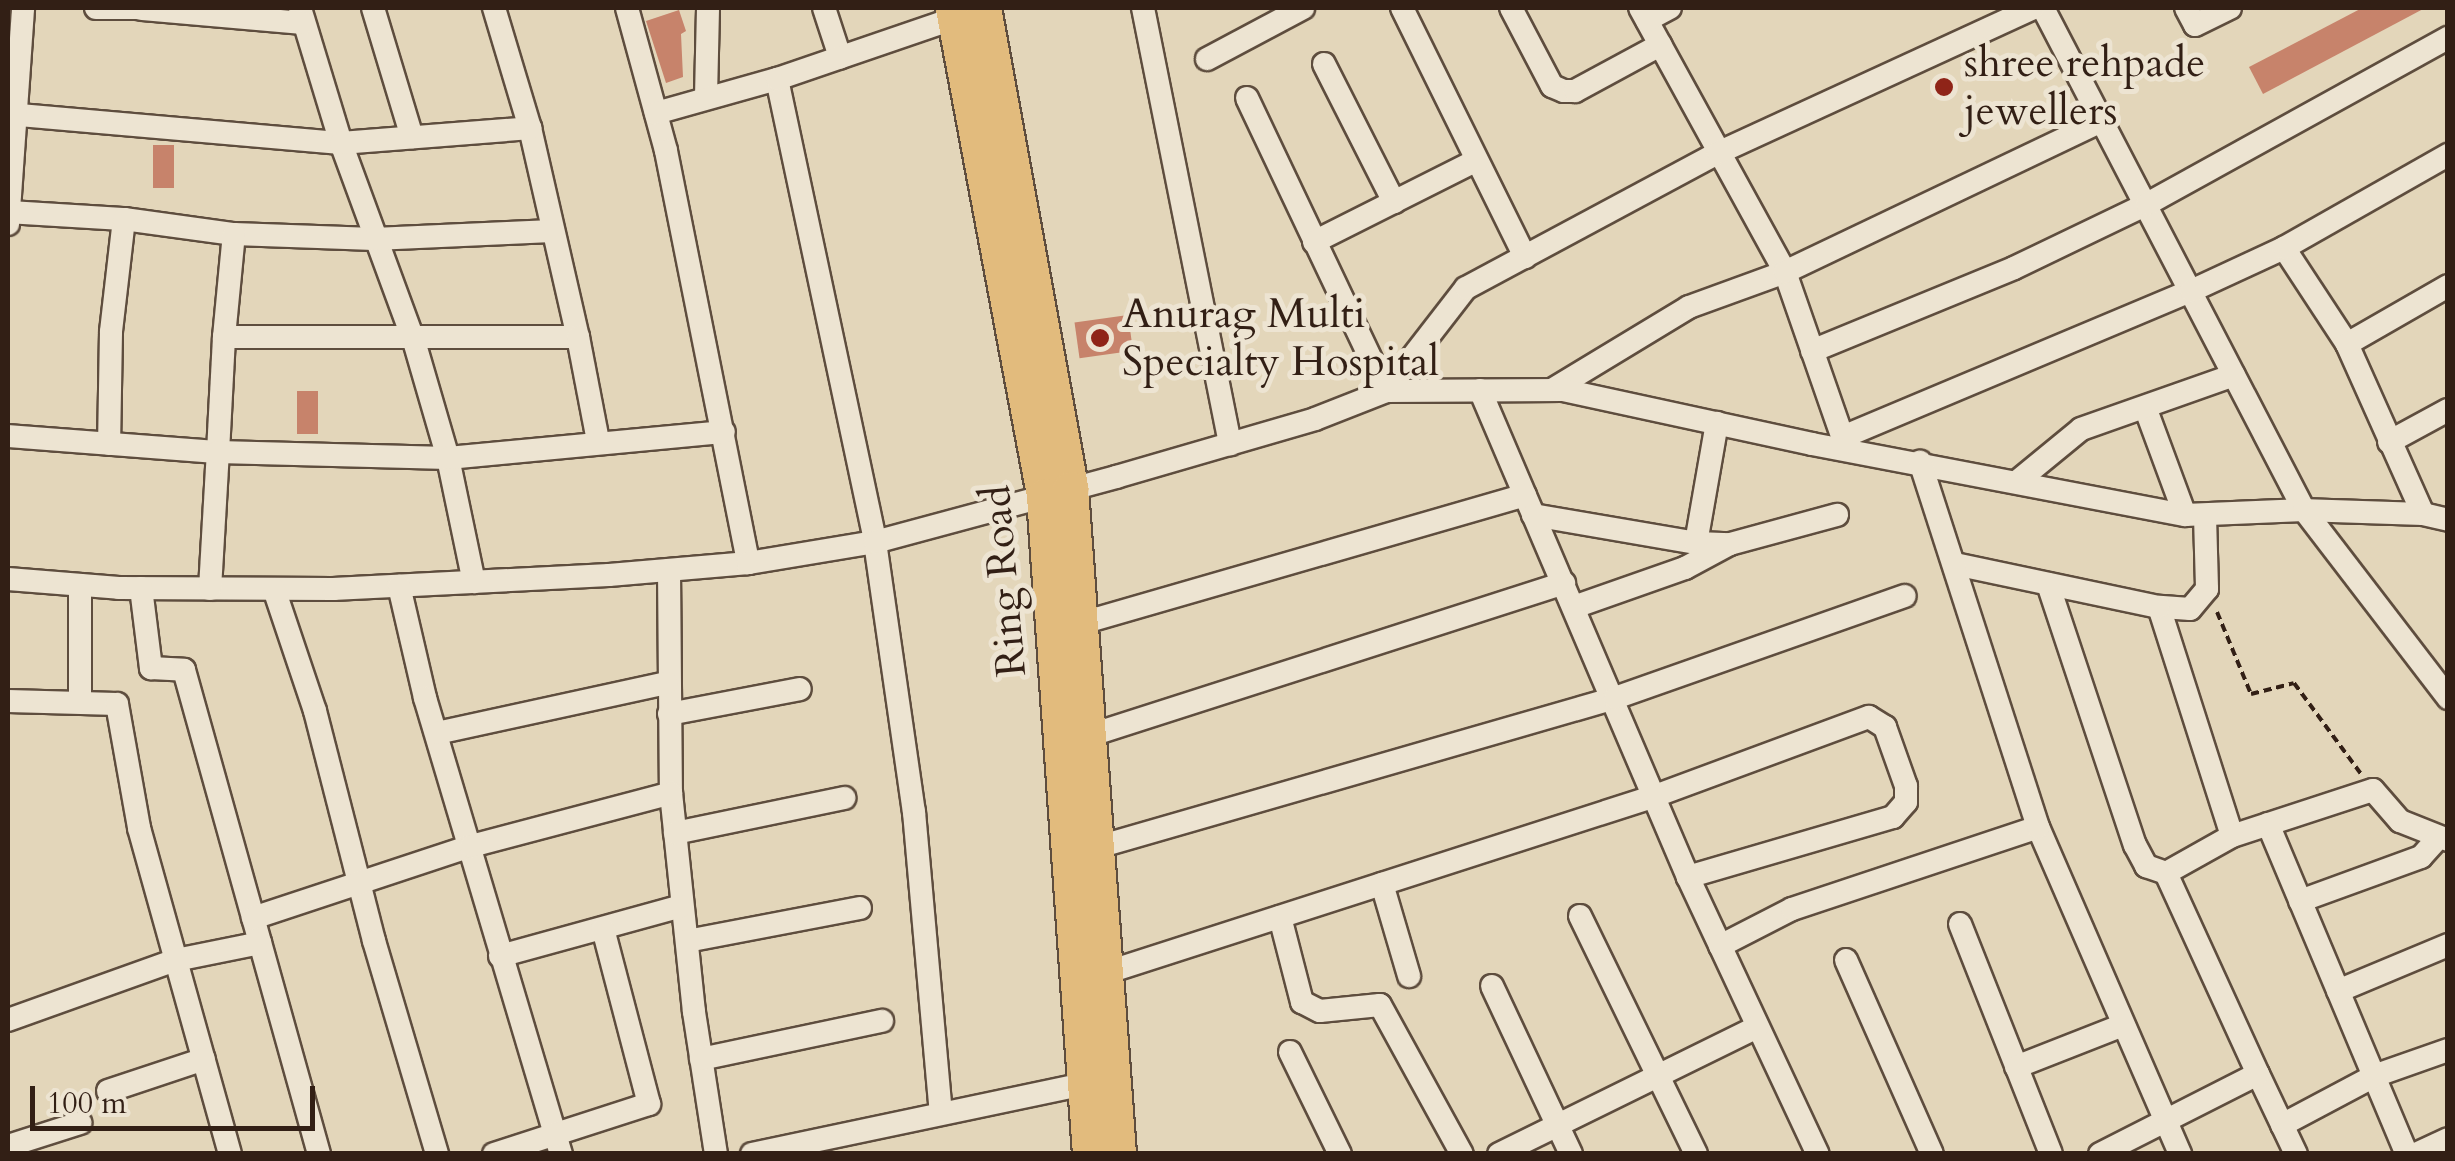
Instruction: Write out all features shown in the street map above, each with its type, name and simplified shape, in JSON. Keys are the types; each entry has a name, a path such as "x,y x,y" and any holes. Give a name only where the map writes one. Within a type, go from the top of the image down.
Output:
{"highway":[{"name":"Ring Road","path":"963,11 1082,623 1118,1154"},
{"name":"Ring Road","path":"1057,493 1090,1154"}],"street":[{"path":"8,224 12,114 23,8"},
{"path":"96,8 302,15 340,143 414,340 448,458 474,582"},
{"path":"373,8 412,137"},
{"path":"494,8 530,128 598,441"},
{"path":"627,8 656,114 748,563"},
{"path":"706,98 708,8"},
{"path":"824,8 840,57"},
{"path":"1142,8 1230,444"},
{"path":"1207,58 1303,8"},
{"path":"1402,8 1525,257"},
{"path":"1511,8 1552,86 1564,91 1576,91 1660,45"},
{"path":"1670,8 1644,14 1785,272 1845,444"},
{"path":"1386,390 1466,288 1718,153 2033,8"},
{"path":"2043,8 2304,510 2448,698"},
{"path":"2186,8 2195,25 2230,8"},
{"path":"656,114 777,79 963,11"},
{"path":"1812,351 2014,268 2146,204 2448,38"},
{"path":"1324,64 1394,202"},
{"path":"777,79 875,542 914,812 941,1112"},
{"path":"1246,98 1386,390"},
{"path":"12,114 340,143 530,128"},
{"path":"1552,390 1688,307 1785,272 2102,121"},
{"path":"1845,444 2284,248 2448,155"},
{"path":"1314,242 1476,160"},
{"path":"8,212 124,220 234,234 374,239 552,231"},
{"path":"109,444 111,332 124,220"},
{"path":"210,588 224,337 234,234"},
{"path":"2284,248 2348,344 2423,514"},
{"path":"2348,344 2448,286"},
{"path":"224,337 578,337"},
{"path":"2019,480 2081,430 2234,375"},
{"path":"8,579 142,588 274,589 474,582 748,563 875,542 1057,493 1315,420 1386,390 1552,390 2195,515 2304,510 2423,514 2448,520"},
{"path":"1480,390 1615,698 1688,877 1818,1154"},
{"path":"1955,564 2190,610 2207,589 2195,515 2145,407"},
{"path":"2389,442 2448,410"},
{"path":"1696,543 1718,423"},
{"path":"8,436 218,452 448,458 724,432"},
{"path":"1920,462 2038,827 2180,1154"},
{"path":"1082,623 1529,505 1696,543 1730,544"},
{"path":"1574,606 1686,568 1730,544 1836,515"},
{"path":"669,570 667,683 674,833 716,1154"},
{"path":"1091,735 1564,583"},
{"path":"2048,584 2135,845 2146,866 2166,873 2296,1154"},
{"path":"80,585 80,701"},
{"path":"399,586 500,956 558,1144"},
{"path":"142,588 151,668 184,670 318,1154"},
{"path":"274,589 315,711 359,886 437,1154"},
{"path":"1098,848 1615,698 1905,596"},
{"path":"2159,606 2232,836"},
{"path":"437,733 667,683"},
{"path":"668,714 800,689"},
{"path":"8,701 117,704 139,828 230,1154"},
{"path":"1105,973 1655,796 1868,718 1885,726 1897,756 1906,802 1893,817 1688,877"},
{"path":"2166,873 2232,836 2373,790 2400,821 2442,839 2420,857 2300,901"},
{"path":"253,918 359,886 470,846 671,792"},
{"path":"674,833 844,798"},
{"path":"2268,824 2407,1154"},
{"path":"1720,946 1792,910 2038,827"},
{"path":"1382,884 1409,976"},
{"path":"500,956 682,906"},
{"path":"686,941 860,908"},
{"path":"1280,916 1302,1002 1320,1011 1380,1005 1462,1154"},
{"path":"1580,916 1696,1154"},
{"path":"1960,924 2051,1154"},
{"path":"494,1154 558,1144 649,1104 602,928"},
{"path":"8,1020 176,960 260,943"},
{"path":"2338,992 2448,945"},
{"path":"1846,960 1932,1154"},
{"path":"1492,986 1571,1154"},
{"path":"702,1059 882,1021"},
{"path":"2016,1067 2122,1025"},
{"path":"1499,1154 1757,1027"},
{"path":"2282,1125 2374,1076 2448,1050"},
{"path":"1290,1052 1340,1154"},
{"path":"108,1091 204,1059"},
{"path":"2100,1154 2258,1074"},
{"path":"752,1154 1085,1084"},
{"path":"8,1146 80,1123"},
{"path":"857,1129 863,1154"},
{"path":"2416,1154 2448,1139"}],"path":[{"path":"2207,589 2251,694 2294,683 2373,790"}],"building":[{"path":"2362,8 2425,8 2263,94 2249,67"},
{"path":"679,10 686,31 681,34 683,77 666,83 646,21"},
{"path":"153,145 174,145 174,188 153,188"},
{"path":"1128,315 1133,351 1080,358 1075,323"},
{"path":"297,391 318,391 318,434 297,434"}],"place":[{"name":"shree rehpade jewellers","path":"1944,87"},
{"name":"Anurag Multi Specialty Hospital","path":"1100,338"}]}
